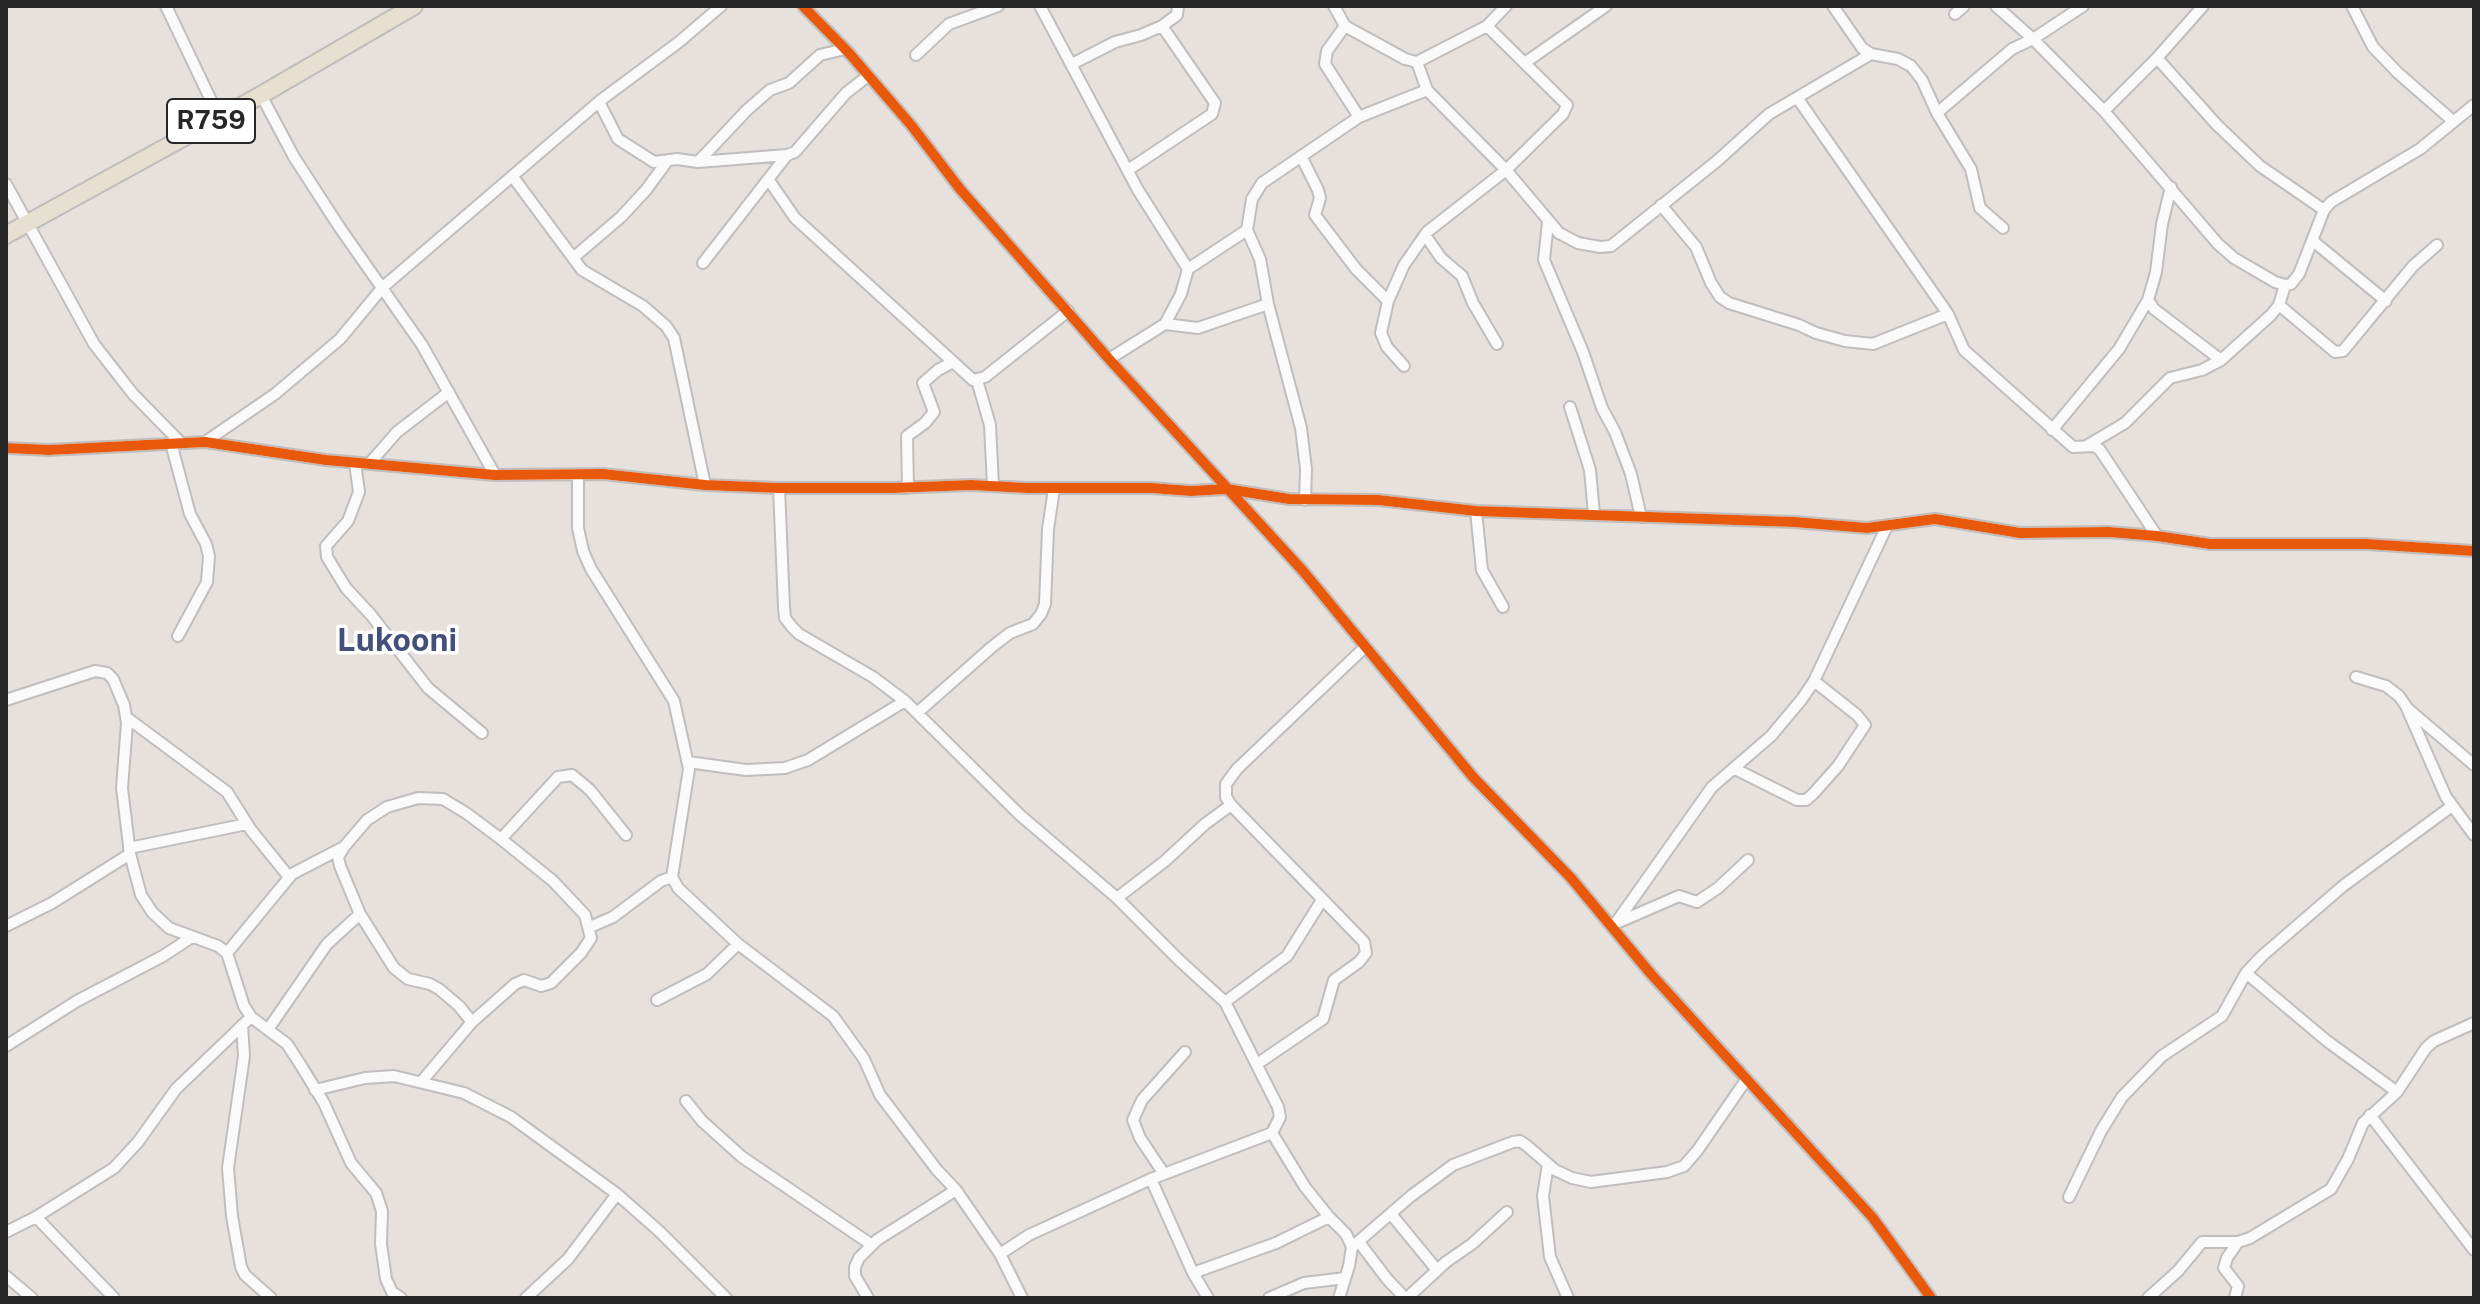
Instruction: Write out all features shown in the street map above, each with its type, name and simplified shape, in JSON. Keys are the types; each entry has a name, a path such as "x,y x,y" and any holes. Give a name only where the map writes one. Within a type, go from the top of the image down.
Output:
{"main road":[{"name":"R759","path":"6,235 261,95 414,6"}],"street":[{"path":"166,6 219,117"},
{"path":"205,442 262,403 340,339 383,287 599,102 721,6"},
{"path":"803,6 911,125 960,189 1109,359 1303,571 1473,777 1615,925 1651,974 1873,1218 1931,1298"},
{"path":"957,6 960,19"},
{"path":"916,55 942,29 960,19 998,6"},
{"path":"1040,6 1128,170 1188,269"},
{"path":"1072,64 1115,42 1162,26 1177,15 1178,6"},
{"path":"1334,6 1345,26 1405,59 1417,62 1487,26 1506,6"},
{"path":"1526,62 1606,6"},
{"path":"1833,6 1862,48 1871,54 1898,59 1911,66 1922,80 1937,113 1971,169 1980,208 2003,228"},
{"path":"1955,14 1964,6"},
{"path":"1996,6 2104,111 2218,244 2234,258 2285,285 2291,284 2299,274 2324,210 2331,202 2420,149 2453,121 2471,111"},
{"path":"1937,113 2012,49 2083,6"},
{"path":"2104,111 2203,6"},
{"path":"2352,6 2373,47 2453,121"},
{"path":"1128,170 1212,114 1215,103 1162,26"},
{"path":"1345,26 1327,51 1325,64 1359,117"},
{"path":"1404,366 1387,347 1381,333 1388,301 1404,265 1425,235 1506,170 1563,114 1567,105 1487,26"},
{"path":"698,162 770,90 789,83 820,55 845,49"},
{"path":"1417,62 1427,90 1506,170 1548,222 1559,233 1578,243 1600,247 1611,246 1717,161 1769,114 1871,54"},
{"path":"2157,58 2217,125 2260,166 2324,210"},
{"path":"599,102 621,142 659,163 668,160 698,162 787,155 795,152 846,93 868,76"},
{"path":"1305,500 1306,469 1301,428 1268,304 1260,259 1247,230 1252,199 1262,183 1359,117 1427,90"},
{"path":"261,95 294,157 422,345 495,475"},
{"path":"1798,99 1948,314 1964,350 2073,447 2095,446 2100,450 2157,536"},
{"path":"703,263 787,155"},
{"path":"1301,156 1320,198 1315,215 1356,269 1388,301"},
{"path":"573,258 621,217 668,160"},
{"path":"513,177 590,276 643,306 666,326 674,338 705,485"},
{"path":"768,179 795,218 968,377 977,380 985,377 1068,311"},
{"path":"6,184 94,344 176,443 190,514 209,556 207,582 178,636"},
{"path":"2052,430 2119,349 2148,300 2171,187"},
{"path":"1661,205 1696,247 1711,283 1720,297 1729,303 1830,337 1873,344 1948,314"},
{"path":"1548,222 1542,254 1583,352 1602,408 1626,460 1641,517"},
{"path":"1109,359 1165,324 1181,294 1188,269 1247,230"},
{"path":"1425,235 1441,258 1462,276 1473,303 1497,344"},
{"path":"2313,241 2386,301"},
{"path":"2279,305 2335,352 2343,351 2413,266 2437,245"},
{"path":"2086,447 2125,423 2170,378 2202,370 2221,360 2279,305 2285,285"},
{"path":"2148,300 2154,309 2221,360"},
{"path":"1165,324 1198,328 1268,304"},
{"path":"908,488 907,436 934,412 923,383 953,362"},
{"path":"977,380 990,425 993,486"},
{"path":"369,464 397,432 449,392"},
{"path":"1570,407 1590,470 1594,514"},
{"path":"6,448 49,450 205,442 355,463 495,475 603,474 705,485 779,488 993,486 1191,491 1227,489 1305,500 1378,500 1476,511 1794,522 1867,528 1935,519 2020,533 2109,532 2210,544 2327,543 2474,551"},
{"path":"355,463 359,492 348,521 326,546 327,557 346,588 428,688 482,733"},
{"path":"578,475 578,528 583,551 591,569 674,701 688,762 672,877 678,888 738,944 833,1016 864,1059 880,1095 956,1190 1000,1254 1022,1298"},
{"path":"779,488 785,618 799,634 873,677 905,701 1020,815 1117,898 1225,1002 1280,1117 1272,1133 1151,1179 1029,1235 1000,1254"},
{"path":"917,713 993,646 1010,633 1033,624 1041,614 1045,604 1048,529 1054,489"},
{"path":"1476,511 1482,570 1503,607"},
{"path":"1615,925 1712,787 1771,736 1814,681 1887,526"},
{"path":"1257,1064 1323,1019 1334,980 1365,957 1364,942 1231,805 1225,790 1230,777 1365,647"},
{"path":"6,700 95,671 102,671 113,679 126,717 122,788 130,851 141,895 152,912 169,928 218,946 227,953 244,1006 251,1017 287,1044 315,1090 351,1163 376,1193 382,1211 381,1244 386,1279 392,1292 401,1298"},
{"path":"2356,677 2391,689 2445,742 2474,765"},
{"path":"1735,769 1797,800 1808,799 1838,766 1865,725 1814,681"},
{"path":"688,762 746,770 785,768 808,760 905,701"},
{"path":"2406,706 2452,806 2474,835"},
{"path":"126,717 227,792 247,824 289,877"},
{"path":"501,839 558,777 572,775 590,790 626,835"},
{"path":"422,1081 472,1022 520,981 544,986 551,983 587,944 591,938 590,927 585,915 553,881 501,839 443,799 418,798 387,807 367,820 344,847 338,857 340,866 360,914 394,968 408,979 439,989 472,1022"},
{"path":"1117,898 1231,805"},
{"path":"2069,1197 2101,1131 2122,1097 2162,1056 2222,1016 2246,973 2343,886 2452,806"},
{"path":"6,926 52,903 130,851 247,824"},
{"path":"227,953 289,877 344,847"},
{"path":"1615,925 1679,896 1697,902 1718,888 1748,860"},
{"path":"590,927 613,917 661,881 672,877"},
{"path":"1225,1002 1287,956 1322,900"},
{"path":"269,1028 327,944 360,914"},
{"path":"6,1046 77,1001 163,956 192,937"},
{"path":"657,1000 707,974 738,944"},
{"path":"2246,973 2327,1041 2397,1092"},
{"path":"6,1232 114,1168 138,1142 176,1089 251,1017"},
{"path":"2148,1298 2178,1271 2202,1242 2238,1242 2250,1238 2331,1189 2363,1123 2397,1092 2419,1057 2434,1041 2474,1023"},
{"path":"242,1025 244,1056 228,1168 232,1216 241,1267 245,1275 271,1298"},
{"path":"1164,1174 1140,1138 1133,1120 1142,1100 1185,1052"},
{"path":"315,1090 365,1078 394,1076 464,1093 511,1117 617,1194 726,1298"},
{"path":"1339,1298 1355,1244 1453,1165 1520,1141 1548,1164 1572,1178 1591,1182 1667,1172 1684,1166 1697,1151 1746,1080"},
{"path":"686,1101 702,1121 742,1157 872,1245"},
{"path":"2370,1115 2474,1250"},
{"path":"1272,1133 1305,1187 1329,1217 1406,1298 1507,1212"},
{"path":"1548,1164 1543,1196 1550,1257 1568,1298"},
{"path":"1151,1179 1193,1273 1208,1298"},
{"path":"868,1298 855,1276 859,1258 872,1245 956,1190"},
{"path":"526,1298 568,1259 617,1194"},
{"path":"1391,1214 1437,1270"},
{"path":"36,1217 114,1298"},
{"path":"1193,1273 1276,1243 1329,1217"},
{"path":"2235,1298 2237,1285 2224,1268 2238,1242"},
{"path":"6,1276 32,1298"},
{"path":"1269,1298 1304,1283 1345,1278"}],"cycle path":[{"path":"803,6 849,53 911,125 960,189 1109,359 1303,571 1473,777 1571,878 1651,974 1873,1218 1931,1298"},
{"path":"6,448 49,450 205,442 326,460 495,475 603,474 705,485 779,488 971,485 1191,491 1227,489 1289,499 1378,500 1476,511 1794,522 1867,528 1935,519 2020,533 2109,532 2210,544 2366,544 2474,551"}],"district":[{"name":"Lukooni","path":"397,641"}]}
